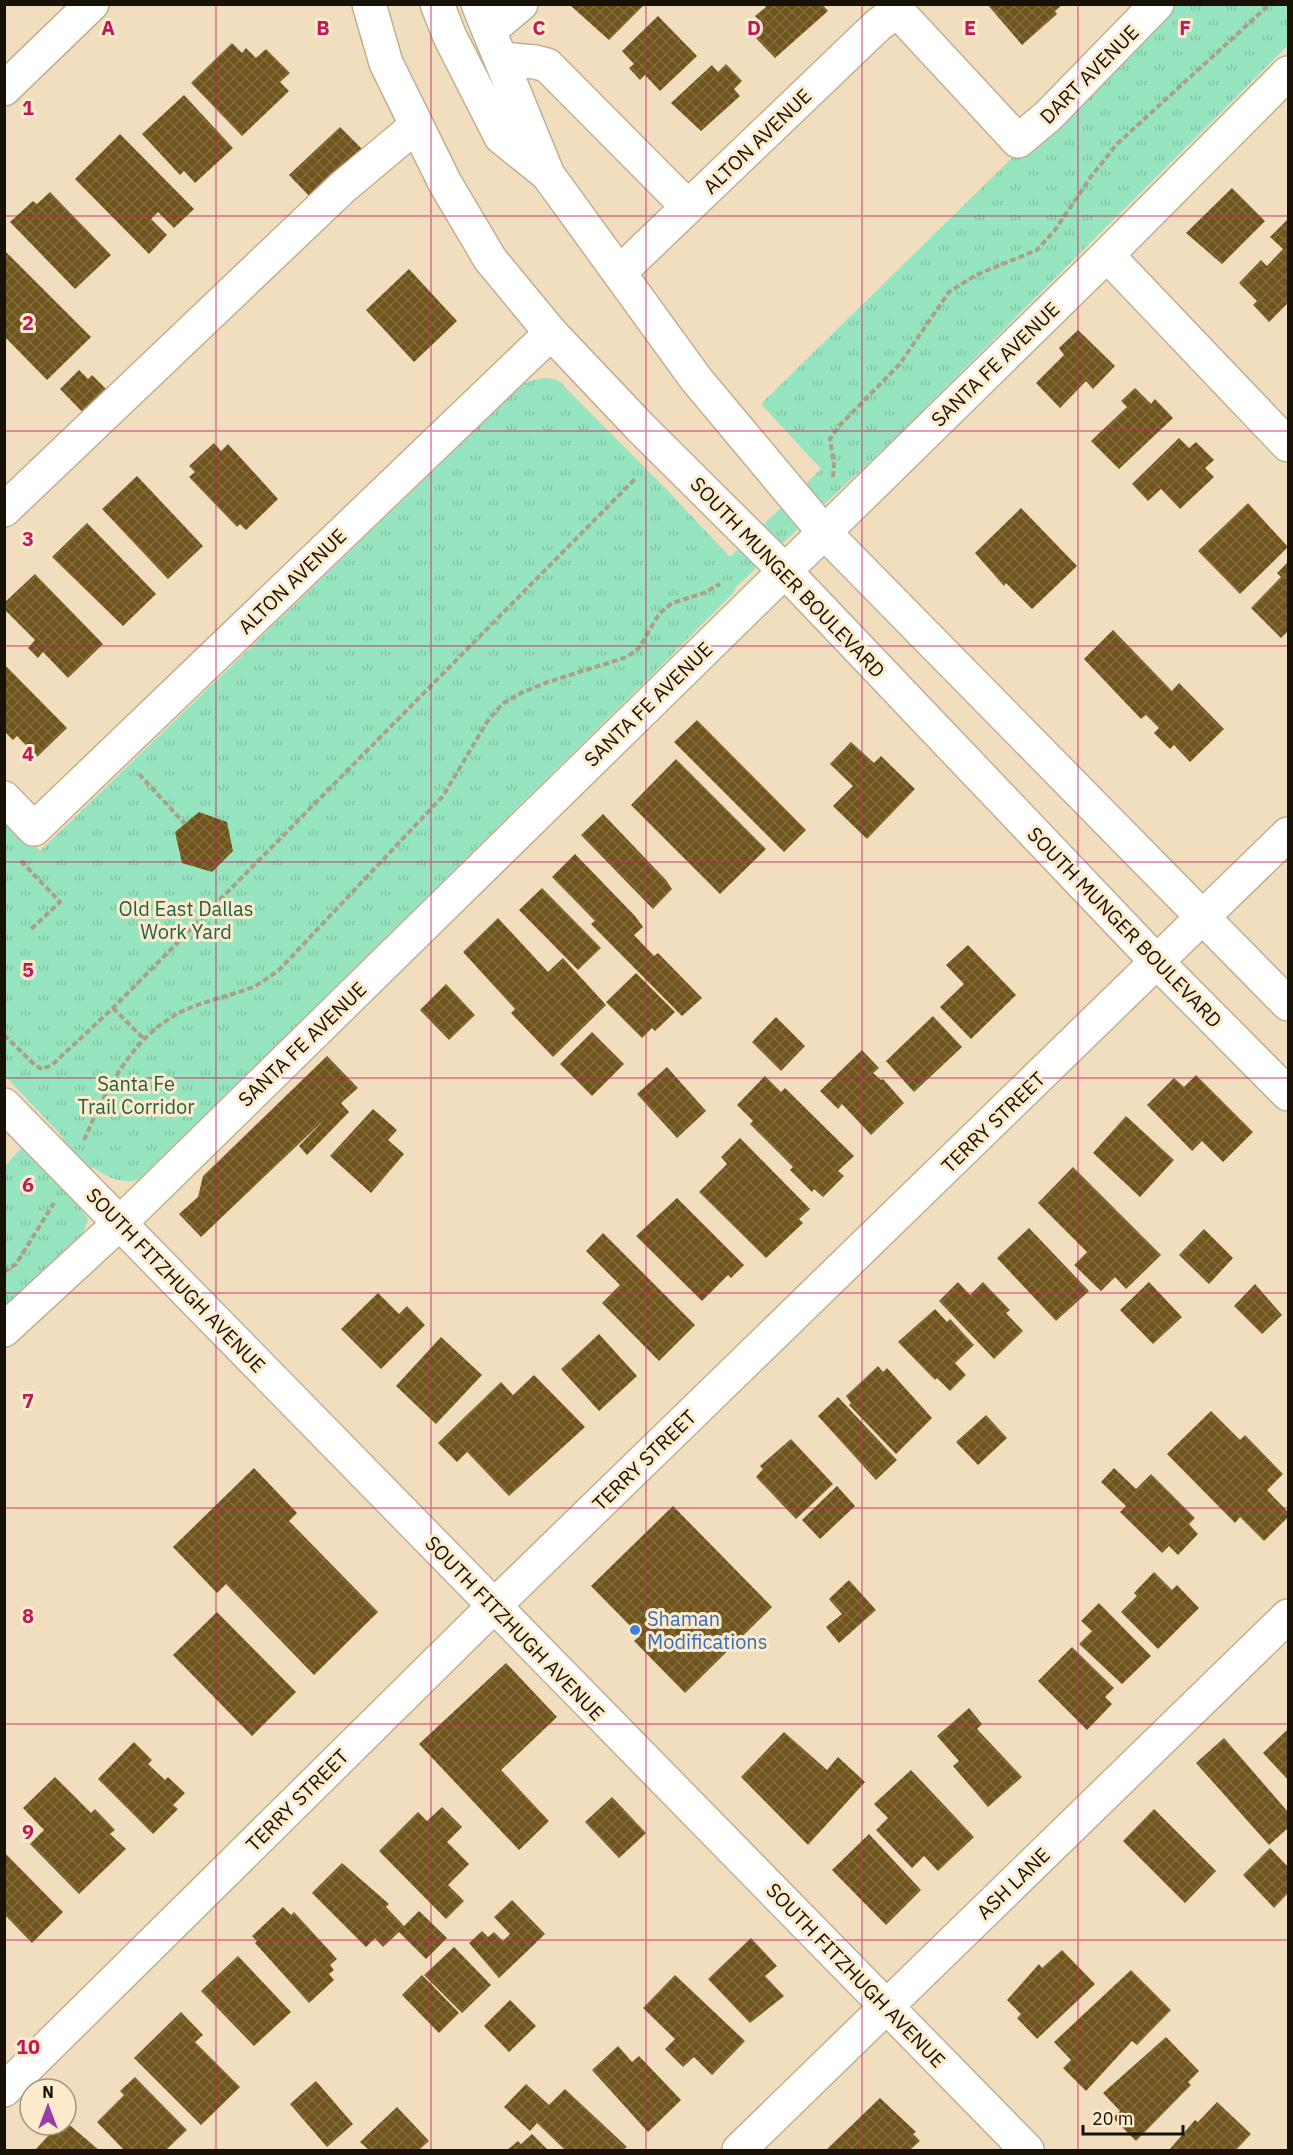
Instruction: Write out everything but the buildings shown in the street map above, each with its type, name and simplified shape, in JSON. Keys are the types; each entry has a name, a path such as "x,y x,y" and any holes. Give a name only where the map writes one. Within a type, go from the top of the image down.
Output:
{"street":[{"path":"4,89 92,4"},
{"name":"SOUTH MUNGER BOULEVARD","path":"369,4 386,63 445,183 490,259 551,333 641,428 784,570 1158,963 1288,1094"},
{"path":"437,4 450,37 501,137 548,175"},
{"path":"489,32 521,4"},
{"name":"DART AVENUE","path":"894,8 1018,141 1048,116 1157,4"},
{"name":"ALTON AVENUE","path":"619,273 894,8"},
{"path":"489,32 548,175 696,379 823,531 1288,1004"},
{"path":"489,32 535,62 547,65 688,207"},
{"name":"SANTA FE AVENUE","path":"4,1330 121,1222 823,531 1107,255 1288,73"},
{"path":"4,510 343,187 416,126"},
{"path":"1107,255 1288,445"},
{"name":"ALTON AVENUE","path":"4,798 34,829 551,333"},
{"name":"TERRY STREET","path":"4,2090 494,1606 1158,963 1288,834"},
{"name":"SOUTH FITZHUGH AVENUE","path":"4,1105 121,1222 1027,2151"},
{"name":"ASH LANE","path":"739,2151 1288,1616"}],"path":[{"path":"832,483 834,465 830,440 839,426 899,365 949,292 976,275 1036,250 1055,230 1090,178 1117,144 1270,4"},
{"path":"4,1035 35,1065 42,1069 52,1065 113,1008 635,478"},
{"path":"81,1147 99,1107 122,1067 144,1038 163,1022 190,1007 255,986 280,969 443,796 487,722 502,704 545,683 627,657 639,648 659,614 672,603 704,593 723,583"},
{"path":"134,769 185,824"},
{"path":"29,869 60,902 29,931"},
{"path":"113,1008 144,1038"},
{"path":"4,1272 16,1264 58,1197"}],"green space":[{"name":"Old East Dallas Work Yard","path":"1168,5 1288,5 1288,45 895,438 736,587 734,592 644,683 140,1179 121,1181 93,1167 74,1202 88,1220 83,1233 5,1309 5,1166 21,1148 46,1173 63,1137 5,1076 5,815 40,851 523,384 532,380 545,378 558,380 730,557 821,469 761,404"}],"place":[{"name":"Shaman Modifications","path":"635,1630"}],"park label":[{"name":"Santa Fe Trail Corridor","path":"136,1094"}]}
